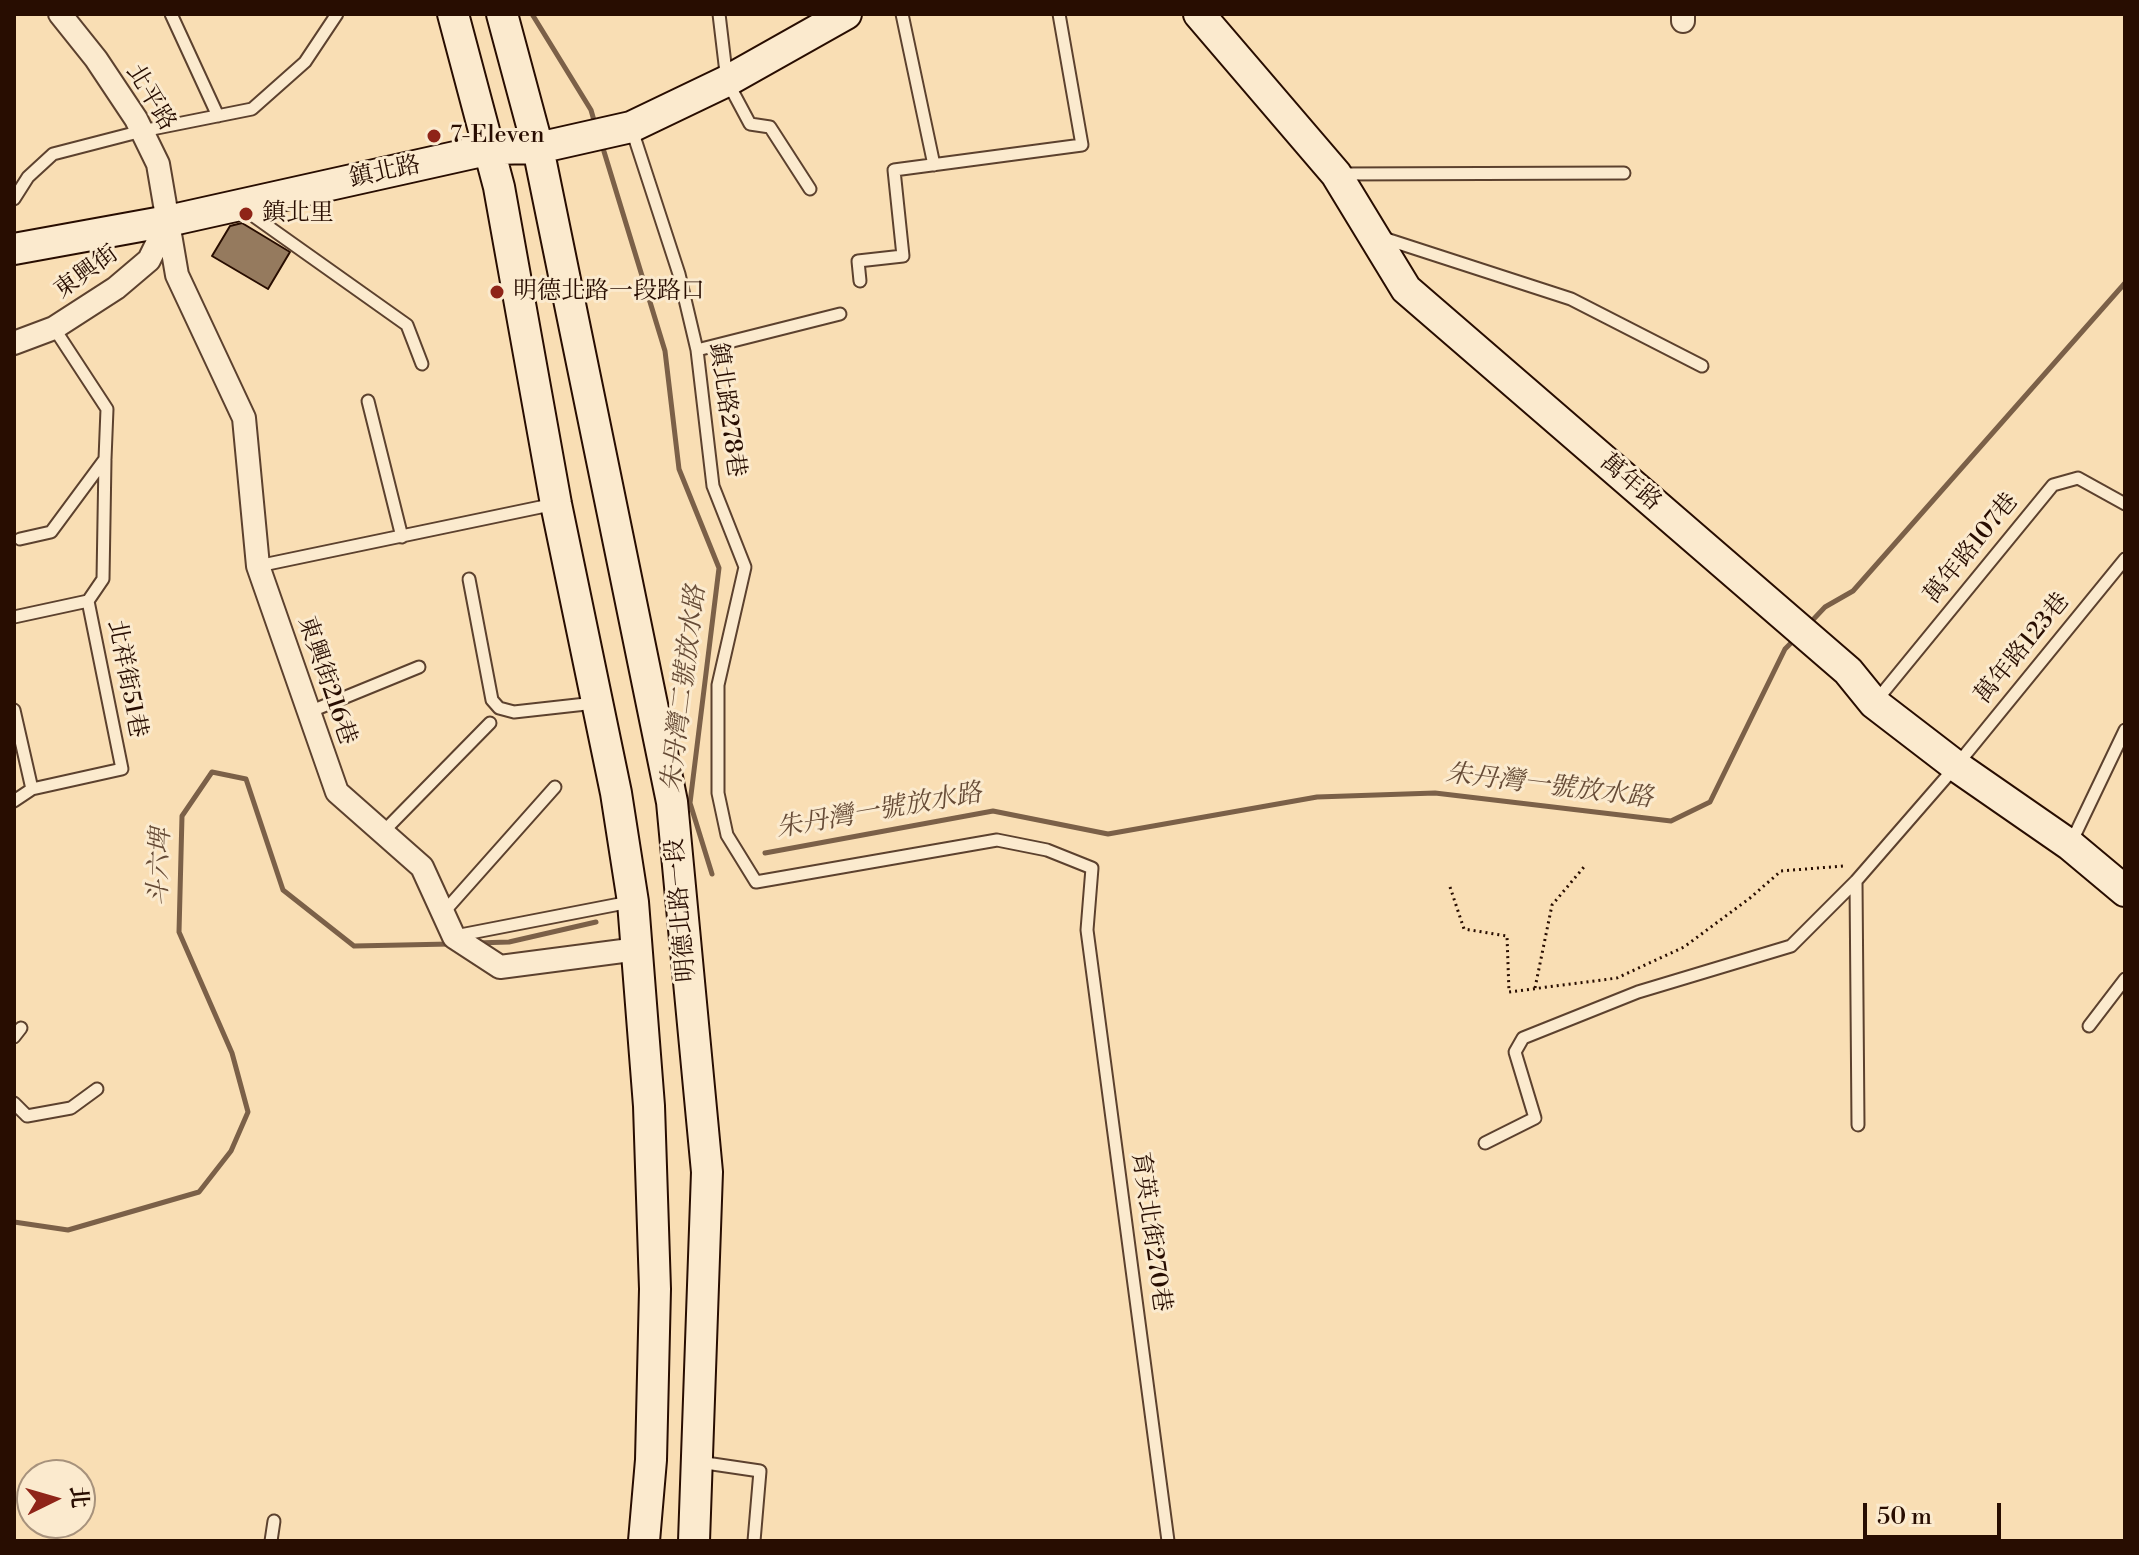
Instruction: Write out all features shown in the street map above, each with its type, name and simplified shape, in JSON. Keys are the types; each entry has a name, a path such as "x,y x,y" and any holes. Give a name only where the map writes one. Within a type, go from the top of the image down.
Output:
{"street":[{"name":"北平路","path":"60,14 96,59 142,131 158,164 168,221"},
{"name":"明德北路一段","path":"453,14 491,149 556,504 599,702 633,902 649,1106 655,1289 651,1460 644,1541"},
{"name":"明德北路一段","path":"502,14 538,148 672,802 707,1172 694,1541"},
{"path":"623,128 727,81 846,14"},
{"name":"萬年路","path":"1199,14 1336,174 1406,289 1848,671 1874,703 1956,766 2070,845 2125,891"},
{"name":"鎮北路","path":"14,249 168,221 491,149 538,148 623,128"},
{"name":"東興街","path":"14,343 54,328 116,288 149,260 168,221"},
{"name":"東興街216巷","path":"168,221 177,275 244,418 258,566 337,792 422,867 454,937"},
{"path":"454,937 500,967 638,949"}],"lane":[{"path":"171,14 218,116"},
{"path":"14,199 28,177 53,154 142,131 252,109 305,62 337,14"},
{"path":"719,14 727,81 750,124 770,127 810,189"},
{"path":"902,14 934,165"},
{"path":"860,281 858,261 903,256 894,170 1082,145 1059,14"},
{"name":"鎮北路278巷","path":"623,128 679,274 697,350 713,486 745,567 718,685 718,793 727,835 756,882"},
{"path":"1336,174 1624,173"},
{"path":"238,205 407,325 422,364"},
{"path":"1371,234 1571,299 1702,366"},
{"path":"697,350 840,314"},
{"path":"14,617 88,601 103,579 107,409 54,328"},
{"path":"368,401 402,537"},
{"path":"20,539 51,532 105,459"},
{"name":"萬年路107巷","path":"1874,703 2053,485 2078,478 2125,504"},
{"path":"258,566 556,504"},
{"name":"萬年路123巷","path":"1485,1143 1535,1118 1515,1052 1523,1038 1638,992 1791,946 1856,881 1956,766 2125,559"},
{"path":"469,579 492,700 499,708 514,712 599,702"},
{"name":"北祥街51巷","path":"14,801 32,789 122,769 88,601"},
{"path":"309,712 419,667"},
{"path":"14,710 32,789"},
{"path":"382,833 490,723"},
{"path":"2070,845 2125,730"},
{"path":"443,913 555,787"},
{"name":"育英北街270巷","path":"756,882 997,840 1047,850 1092,868 1087,930 1168,1541"},
{"path":"1856,881 1858,1125"},
{"path":"454,937 633,902"},
{"path":"2089,1026 2125,979"},
{"path":"14,1103 27,1116 71,1108 97,1089"},
{"path":"696,1462 760,1471 754,1541"},
{"path":"271,1541 274,1521"}],"path":[{"path":"1450,887 1464,929 1507,936 1509,992 1617,978 1684,947 1781,871 1843,866 1856,881"},
{"path":"1535,988 1552,905 1584,867"}],"building":[{"path":"242,223 290,252 268,289 212,256 230,226"}],"waterway":[{"name":"朱丹灣二號放水路","path":"532,14 591,110 595,124"},
{"name":"朱丹灣二號放水路","path":"602,145 665,351 679,469 719,568 690,803 712,874"},
{"name":"朱丹灣一號放水路","path":"1808,625 1825,607 1853,591 2125,283"},
{"name":"朱丹灣一號放水路","path":"765,853 993,811 1108,834 1317,797 1435,793 1671,821 1710,802 1785,649 1796,638"},
{"name":"斗六埤","path":"14,1222 68,1230 199,1192 231,1151 248,1112 232,1053 179,932 182,816 212,772 246,779 283,890 354,946 450,944"},
{"name":"斗六埤","path":"476,943 509,942 596,922"}],"place":[{"name":"7-Eleven","path":"434,136"},
{"name":"鎮北里","path":"246,214"},
{"name":"明德北路一段路口","path":"497,292"}]}
